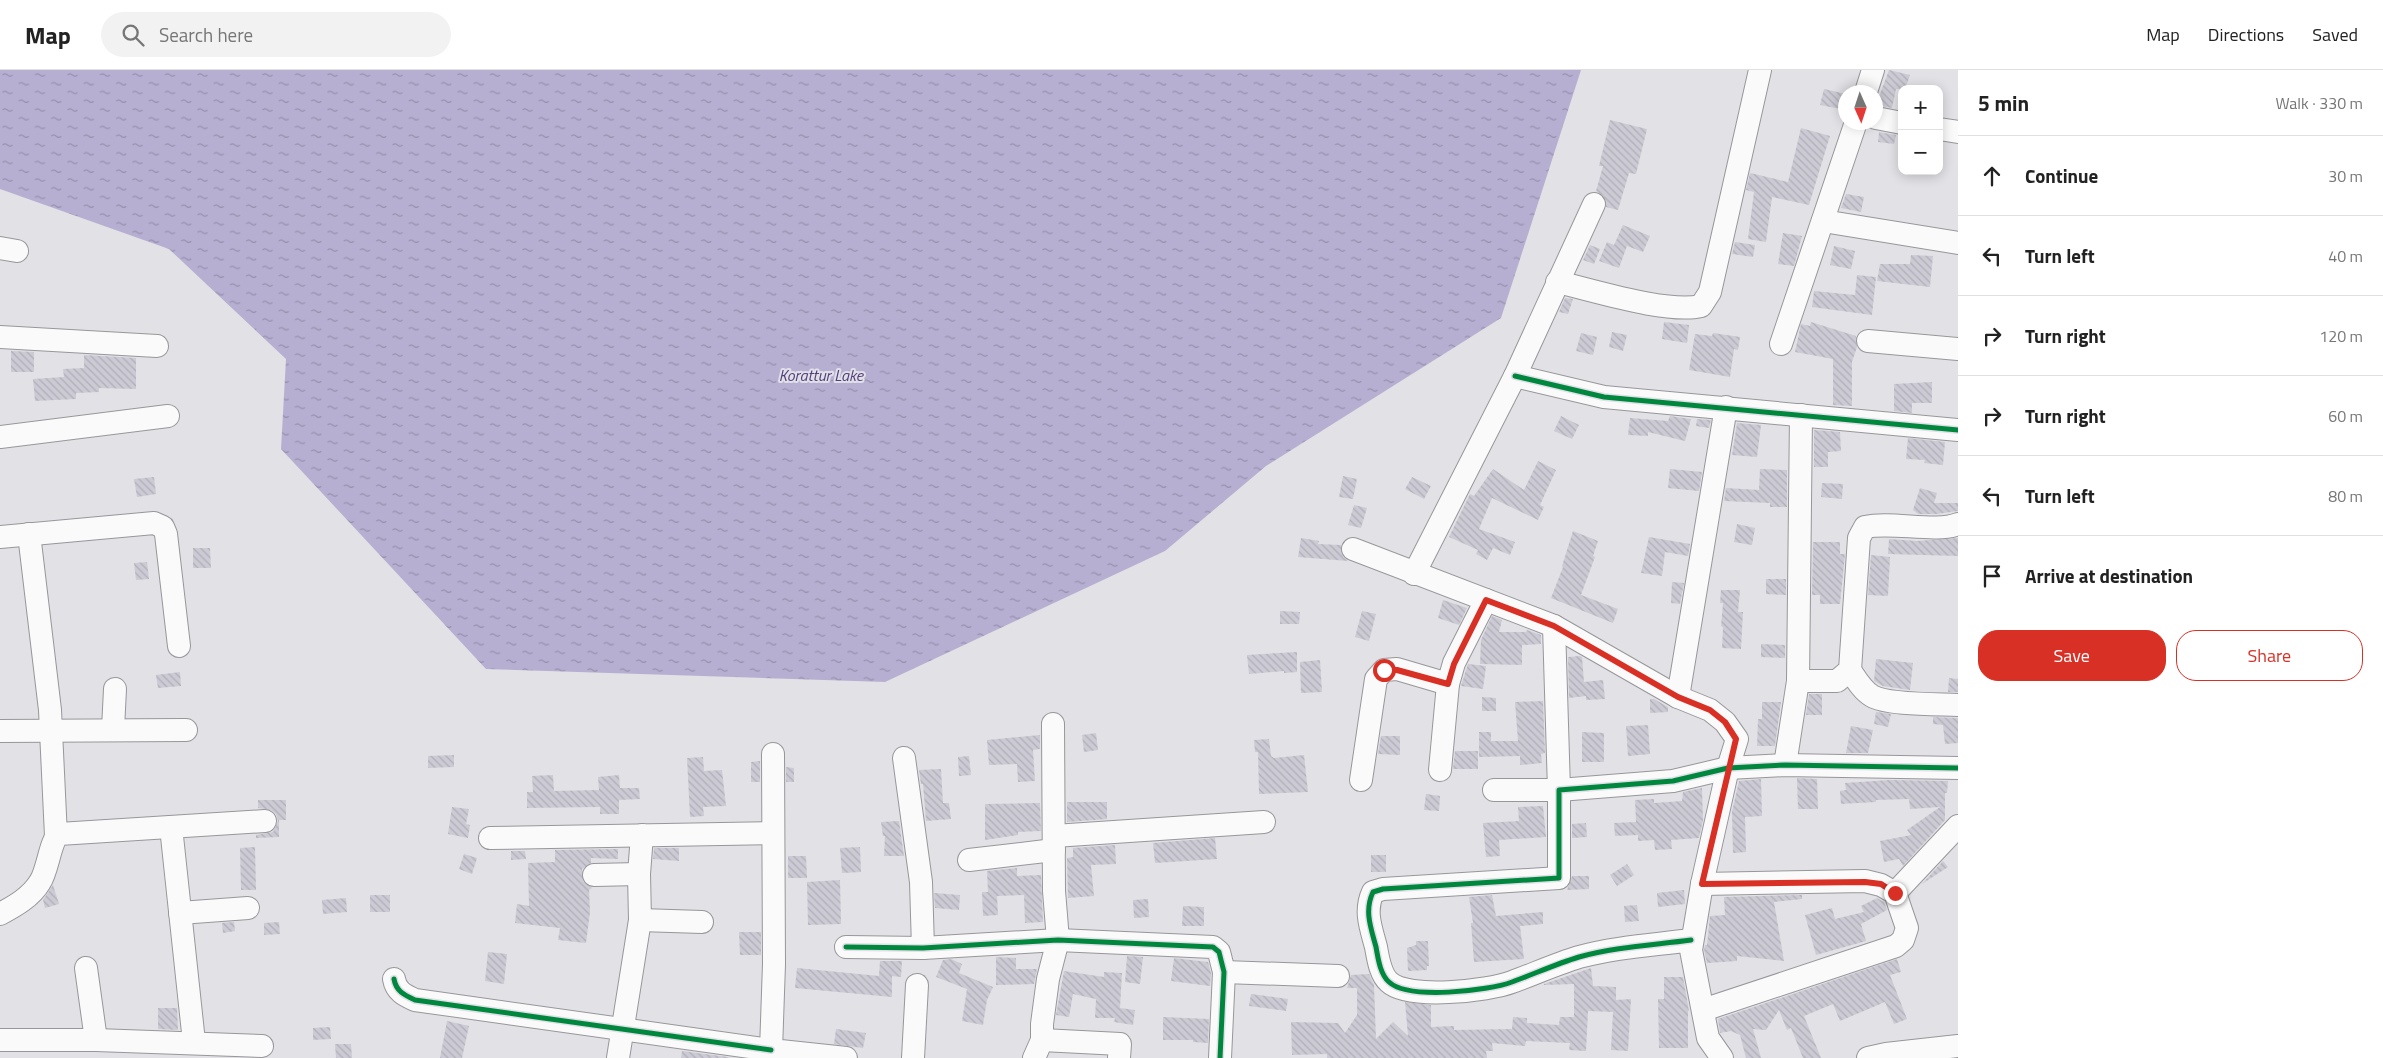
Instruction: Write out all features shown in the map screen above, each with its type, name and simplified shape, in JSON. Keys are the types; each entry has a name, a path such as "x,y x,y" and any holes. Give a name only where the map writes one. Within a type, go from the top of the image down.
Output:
{"street":[{"path":"1557,282 1668,308 1688,309 1701,306 1710,292 1760,70"},
{"path":"1868,85 1873,70"},
{"path":"1781,344 1853,130"},
{"path":"1943,130 1958,132"},
{"path":"1414,574 1516,376 1594,204"},
{"path":"1823,221 1882,229 1958,243"},
{"path":"0,337 157,346"},
{"path":"1868,341 1958,349"},
{"path":"1516,376 1604,397 1958,430"},
{"path":"1678,697 1726,407"},
{"path":"1785,765 1798,682 1801,415"},
{"path":"0,437 168,416"},
{"path":"0,537 154,523 163,527 166,534 179,646"},
{"path":"1958,524 1945,526 1876,524 1864,527 1858,538 1850,670 1863,689 1874,697 1958,705"},
{"path":"0,914 19,904 41,881 56,836 52,730 29,534"},
{"path":"1353,549 1414,574 1554,626 1678,697 1710,710 1725,722 1736,739 1702,884 1691,940 1691,950 1708,1038 1722,1058"},
{"path":"1440,770 1448,684 1454,664 1486,600"},
{"path":"1554,626 1559,790 1559,878 1392,888 1373,892 1368,912 1380,966 1388,981 1409,990 1450,991 1487,988 1510,983 1540,970 1580,957 1621,948 1691,940"},
{"path":"1361,780 1376,679 1384,670 1397,670 1448,684"},
{"path":"1798,682 1838,681 1850,670"},
{"path":"113,729 114,689"},
{"path":"1053,724 1054,890 1058,940 1048,979 1038,1049 1120,1044 1119,1058"},
{"path":"0,731 186,730"},
{"path":"770,1050 774,964 773,754"},
{"path":"904,758 921,882 923,948"},
{"path":"1494,790 1559,790 1673,781 1728,768 1785,765 1958,768"},
{"path":"56,836 66,833 265,821"},
{"path":"969,860 1054,843 1264,822"},
{"path":"1895,893 1958,826"},
{"path":"171,827 194,1042"},
{"path":"490,838 773,833"},
{"path":"618,1058 640,920 639,874 642,834"},
{"path":"594,875 639,874"},
{"path":"1702,884 1865,882 1881,884 1895,893 1907,928 1903,940 1896,946 1703,1010"},
{"path":"180,913 248,908"},
{"path":"640,920 702,922"},
{"path":"846,947 923,948 1058,940 1213,947 1219,952 1224,972 1220,1058"},
{"path":"86,968 96,1040"},
{"path":"1224,972 1338,976"},
{"path":"394,979 395,986 399,991 415,1000 623,1028 742,1052 770,1050 846,1058"},
{"path":"913,1058 917,985"},
{"path":"0,1040 194,1042 262,1046"},
{"path":"1868,1058 1886,1054 1958,1046"}],"water":[{"name":"Korattur Lake","path":"0,70 1581,70 1501,318 1266,466 1165,551 885,682 486,669 281,449 286,359 169,249 0,189"}],"building":[{"path":"1889,70 1910,75 1906,85 1898,85 1892,108 1883,106 1883,86"},
{"path":"1824,89 1838,92 1838,108 1820,105"},
{"path":"1610,120 1647,129 1636,174 1629,173 1618,210 1606,207 1604,196 1596,191 1603,166 1599,166"},
{"path":"1801,128 1830,136 1809,205 1772,197 1766,242 1748,239 1754,192 1746,190 1750,173 1788,182"},
{"path":"1879,132 1896,135 1894,144 1878,142"},
{"path":"1846,194 1864,197 1861,212 1841,208"},
{"path":"1623,225 1650,236 1643,252 1627,246 1619,268 1599,261 1607,242 1614,245"},
{"path":"1783,233 1802,236 1794,266 1778,264"},
{"path":"1735,242 1755,245 1753,257 1732,254"},
{"path":"1590,245 1600,249 1594,264 1583,260"},
{"path":"1834,246 1855,251 1851,269 1830,265"},
{"path":"1911,255 1933,256 1930,287 1877,281 1880,264 1910,264"},
{"path":"1857,275 1876,277 1872,315 1812,307 1814,291 1855,295"},
{"path":"1565,298 1573,299 1568,314 1559,312"},
{"path":"1664,322 1689,325 1687,343 1662,339"},
{"path":"1811,322 1856,336 1857,347 1852,362 1852,406 1833,405 1833,359 1795,352 1801,324 1810,326"},
{"path":"1612,332 1627,335 1623,351 1609,347"},
{"path":"1581,333 1597,337 1593,355 1576,351"},
{"path":"1713,333 1740,337 1738,350 1734,349 1730,377 1689,370 1695,334 1712,336"},
{"path":"11,351 34,352 34,372 11,372"},
{"path":"84,355 136,358 136,389 99,388 99,392 76,393 76,399 35,401 33,379 64,377 63,369 84,368"},
{"path":"1932,382 1932,403 1912,403 1912,413 1894,411 1894,384"},
{"path":"1561,416 1579,425 1572,439 1554,431"},
{"path":"1670,416 1691,419 1685,441 1648,432 1648,436 1628,435 1630,418 1668,421"},
{"path":"1697,419 1711,420 1709,428 1696,426"},
{"path":"1737,423 1761,425 1757,457 1732,455"},
{"path":"1814,430 1840,432 1841,451 1828,452 1828,467 1814,467"},
{"path":"1908,438 1945,442 1943,465 1924,463 1925,460 1906,459"},
{"path":"1538,461 1556,470 1540,505 1544,507 1538,520 1492,498 1479,529 1515,542 1510,555 1493,548 1487,560 1476,554 1478,550 1449,537 1470,494 1474,496 1493,469 1524,490"},
{"path":"1670,469 1702,472 1699,491 1668,488"},
{"path":"1760,469 1787,470 1787,507 1770,507 1770,503 1724,501 1726,488 1759,490"},
{"path":"1343,476 1357,479 1353,499 1339,497"},
{"path":"154,477 156,494 137,497 134,479"},
{"path":"1412,477 1431,486 1424,499 1405,489"},
{"path":"1822,483 1843,484 1842,499 1821,497"},
{"path":"1920,488 1937,493 1934,503 1958,503 1958,511 1918,514 1913,510"},
{"path":"1354,505 1367,508 1361,528 1348,525"},
{"path":"1737,524 1755,528 1752,545 1734,542"},
{"path":"1573,531 1598,541 1593,556 1595,557 1581,595 1618,609 1613,623 1551,598 1563,567"},
{"path":"1649,537 1690,544 1688,556 1665,552 1662,576 1641,573"},
{"path":"1301,538 1319,541 1318,544 1341,545 1343,557 1348,561 1298,557"},
{"path":"1958,538 1958,556 1888,554 1889,539 1917,541"},
{"path":"1813,542 1840,542 1840,554 1845,554 1840,604 1820,604 1820,595 1812,595"},
{"path":"193,548 210,548 211,568 193,568"},
{"path":"1871,555 1890,557 1888,596 1868,595"},
{"path":"147,562 149,579 136,580 134,563"},
{"path":"1766,579 1786,579 1786,595 1766,594"},
{"path":"1672,582 1684,583 1680,604 1671,603"},
{"path":"1721,590 1740,590 1738,612 1743,612 1741,649 1722,648 1723,603 1720,603"},
{"path":"1443,600 1467,608 1459,625 1438,618"},
{"path":"1280,611 1300,612 1299,624 1280,624"},
{"path":"1362,611 1376,614 1369,641 1355,637"},
{"path":"1492,616 1502,620 1499,632 1526,632 1527,630 1541,635 1541,644 1522,645 1522,665 1480,664 1481,640"},
{"path":"1761,644 1785,645 1785,658 1761,657"},
{"path":"1297,652 1297,672 1284,673 1284,671 1249,674 1247,655"},
{"path":"1568,657 1582,657 1584,682 1603,680 1605,699 1586,700 1586,696 1569,698"},
{"path":"1876,659 1913,663 1910,690 1883,686 1874,681"},
{"path":"1320,660 1322,692 1301,693 1300,662"},
{"path":"1468,664 1486,666 1483,689 1461,686"},
{"path":"180,672 181,686 158,688 156,675"},
{"path":"1949,678 1958,679 1958,692 1948,692"},
{"path":"1809,694 1822,694 1822,715 1806,715"},
{"path":"1482,697 1496,698 1496,711 1482,711"},
{"path":"1650,699 1654,699 1668,707 1668,712 1650,713"},
{"path":"1543,701 1545,753 1541,754 1542,763 1520,765 1520,756 1479,757 1479,732 1491,732 1491,741 1518,741 1515,702"},
{"path":"1762,702 1781,702 1775,746 1757,746 1758,719 1762,719"},
{"path":"1876,712 1891,714 1888,727 1874,724"},
{"path":"1933,717 1958,718 1958,743 1945,744 1943,725 1933,724"},
{"path":"1648,725 1650,754 1628,756 1626,726"},
{"path":"1851,726 1873,730 1868,753 1846,753"},
{"path":"1582,732 1604,733 1604,762 1582,762"},
{"path":"1096,733 1098,750 1084,752 1082,735"},
{"path":"1040,735 1040,749 1033,750 1035,781 1018,782 1017,764 989,765 987,740"},
{"path":"1381,736 1400,736 1400,755 1378,754"},
{"path":"1269,739 1271,756 1274,758 1304,755 1308,792 1259,794 1258,752 1255,752 1254,740"},
{"path":"1455,751 1478,751 1478,769 1453,769"},
{"path":"454,755 454,767 428,768 428,756"},
{"path":"969,756 971,775 959,776 958,757"},
{"path":"703,757 704,771 722,770 726,806 703,807 704,816 690,817 687,758"},
{"path":"760,761 760,782 751,782 751,762"},
{"path":"786,767 794,768 794,782 786,782"},
{"path":"941,769 943,803 949,803 951,819 926,821 923,784 921,784 919,770"},
{"path":"553,775 554,791 599,790 598,777 619,775 620,788 639,788 640,799 619,800 619,814 600,814 600,807 527,808 527,792 533,792 532,776"},
{"path":"1797,778 1817,779 1818,809 1798,809"},
{"path":"1761,779 1762,816 1745,817 1746,852 1733,853 1732,812 1739,781"},
{"path":"1889,780 1948,781 1947,793 1945,793 1945,820 1903,866 1899,859 1884,862 1880,841 1911,835 1907,830 1940,807 1910,809 1909,799 1841,804 1840,791 1846,790 1845,783"},
{"path":"1702,788 1703,820 1699,838 1671,840 1672,849 1655,850 1654,840 1638,841 1638,835 1615,836 1614,823 1636,822 1635,800 1654,799 1654,803 1682,801 1683,792"},
{"path":"1426,794 1440,796 1439,811 1424,810"},
{"path":"258,800 286,800 286,820 279,820 279,837 256,838 256,835 273,832 278,821 276,814 271,810 258,808"},
{"path":"1067,802 1107,802 1107,819 1067,822"},
{"path":"1040,803 1041,831 1018,832 1018,835 985,840 985,804"},
{"path":"1543,806 1546,837 1499,840 1500,856 1486,857 1483,823 1519,821 1518,807"},
{"path":"452,807 469,809 466,824 470,825 468,838 448,834"},
{"path":"899,821 904,856 884,856 885,836 883,836 881,822"},
{"path":"1586,823 1587,837 1572,838 1572,824"},
{"path":"1215,838 1217,859 1155,863 1153,843"},
{"path":"1115,845 1116,864 1091,865 1094,896 1068,898 1067,858 1073,857 1073,848"},
{"path":"255,847 256,890 241,890 240,848"},
{"path":"860,847 861,872 842,873 840,848"},
{"path":"654,848 679,848 679,861 653,859"},
{"path":"618,849 618,859 591,858 591,863 582,869 583,881 592,888 589,890 590,912 586,943 558,940 560,928 515,923 517,904 529,906 528,863 555,862 555,850"},
{"path":"511,851 525,851 526,859 511,860"},
{"path":"464,854 477,858 472,874 459,869"},
{"path":"1371,855 1386,855 1386,872 1371,872"},
{"path":"788,856 806,856 807,878 788,878"},
{"path":"1943,861 1948,867 1922,884"},
{"path":"1627,864 1634,875 1617,886 1610,875"},
{"path":"1017,868 1017,876 1041,875 1043,922 1025,923 1024,895 997,896 998,915 983,916 982,892 988,892 987,871"},
{"path":"1572,876 1589,876 1589,889 1567,890"},
{"path":"840,880 841,924 808,925 807,882"},
{"path":"53,885 59,904 45,908 43,900"},
{"path":"1684,890 1685,904 1658,907 1657,893"},
{"path":"934,893 960,895 959,910 935,908"},
{"path":"370,895 390,895 390,912 370,912"},
{"path":"1492,895 1496,916 1543,912 1543,924 1520,926 1524,959 1474,962 1471,923 1473,923 1469,897"},
{"path":"1802,895 1802,899 1774,902 1784,961 1737,956 1737,961 1707,963 1704,950 1705,945 1707,945 1710,916 1725,915 1724,897"},
{"path":"346,898 347,912 323,914 322,900"},
{"path":"1877,898 1884,902 1887,910 1861,924 1866,941 1816,955 1805,915 1832,908 1835,919 1864,912 1861,906"},
{"path":"1148,899 1149,917 1134,918 1133,900"},
{"path":"1637,905 1639,921 1625,922 1624,906"},
{"path":"1183,906 1204,907 1204,926 1182,926"},
{"path":"234,922 235,931 223,933 222,923"},
{"path":"279,922 280,934 264,935 264,923"},
{"path":"739,932 761,932 761,955 740,955"},
{"path":"1416,941 1428,941 1429,966 1427,966 1427,970 1408,971 1407,948 1416,945"},
{"path":"488,952 507,954 504,984 485,981"},
{"path":"1127,956 1143,957 1140,984 1125,982"},
{"path":"996,957 1016,958 1016,969 1037,969 1034,984 996,985"},
{"path":"1174,958 1208,962 1211,973 1210,986 1171,981"},
{"path":"951,959 962,964 959,973 993,987 987,1000 983,1025 962,1021 967,989 936,977 943,960"},
{"path":"1897,959 1901,972 1890,975 1907,1019 1894,1024 1885,1002 1840,1021 1833,1004 1804,1016 1821,1058 1803,1058 1791,1028 1787,1030 1779,1010 1766,1030 1753,1029 1761,1058 1746,1058 1740,1035 1731,1031 1720,1033 1718,1019"},
{"path":"880,961 902,961 901,977 892,976 892,997 795,988 797,968 879,976"},
{"path":"1591,968 1593,986 1616,987 1616,1000 1631,999 1628,1051 1611,1050 1613,1012 1588,1011 1586,1051 1569,1050 1570,1043 1526,1041 1525,1046 1492,1043 1493,1051 1486,1051 1487,1058 1327,1058 1327,1054 1292,1055 1291,1022 1338,1023 1345,1033 1357,1015 1357,988 1347,988 1351,975 1369,974 1374,985 1376,1039 1393,1022 1408,1036 1405,1002 1431,1005 1431,1027 1454,1026 1454,1030 1512,1029 1513,1017 1527,1018 1527,1023 1559,1025 1560,1017 1574,1017 1574,984 1544,984"},
{"path":"1064,971 1104,977 1104,972 1122,973 1120,1008 1135,1010 1133,1025 1114,1022 1115,1018 1095,1018 1096,999 1073,994 1069,1017 1056,1015"},
{"path":"1664,977 1683,977 1689,1011 1688,1048 1659,1048 1658,999 1664,999"},
{"path":"1251,994 1288,999 1286,1011 1249,1006"},
{"path":"158,1008 177,1008 178,1030 158,1029"},
{"path":"1163,1017 1209,1019 1208,1043 1193,1042 1193,1040 1163,1040"},
{"path":"447,1021 469,1026 462,1058 440,1058"},
{"path":"330,1027 331,1039 313,1040 313,1028"},
{"path":"836,1029 866,1033 863,1048 834,1044"},
{"path":"335,1044 351,1044 352,1058 336,1058"},
{"path":"682,1051 728,1057 729,1058 681,1058"}],"cycle path":[{"path":"1515,376 1604,397 1958,430"},
{"path":"1691,940 1621,949 1579,957 1512,982 1485,988 1449,992 1413,991 1399,988 1389,982 1383,975 1370,926 1369,906 1373,892 1383,889 1559,878 1559,790 1673,781 1728,768 1785,765 1958,768"},
{"path":"846,947 923,948 1058,940 1213,947 1219,952 1224,972 1220,1058"},
{"path":"394,979 401,992 415,1000 771,1050"}],"route":[{"path":"1384,670 1397,670 1448,684 1454,664 1486,600 1554,626 1678,697 1710,710 1725,722 1736,739 1702,884 1865,882 1881,884 1895,893"}]}
